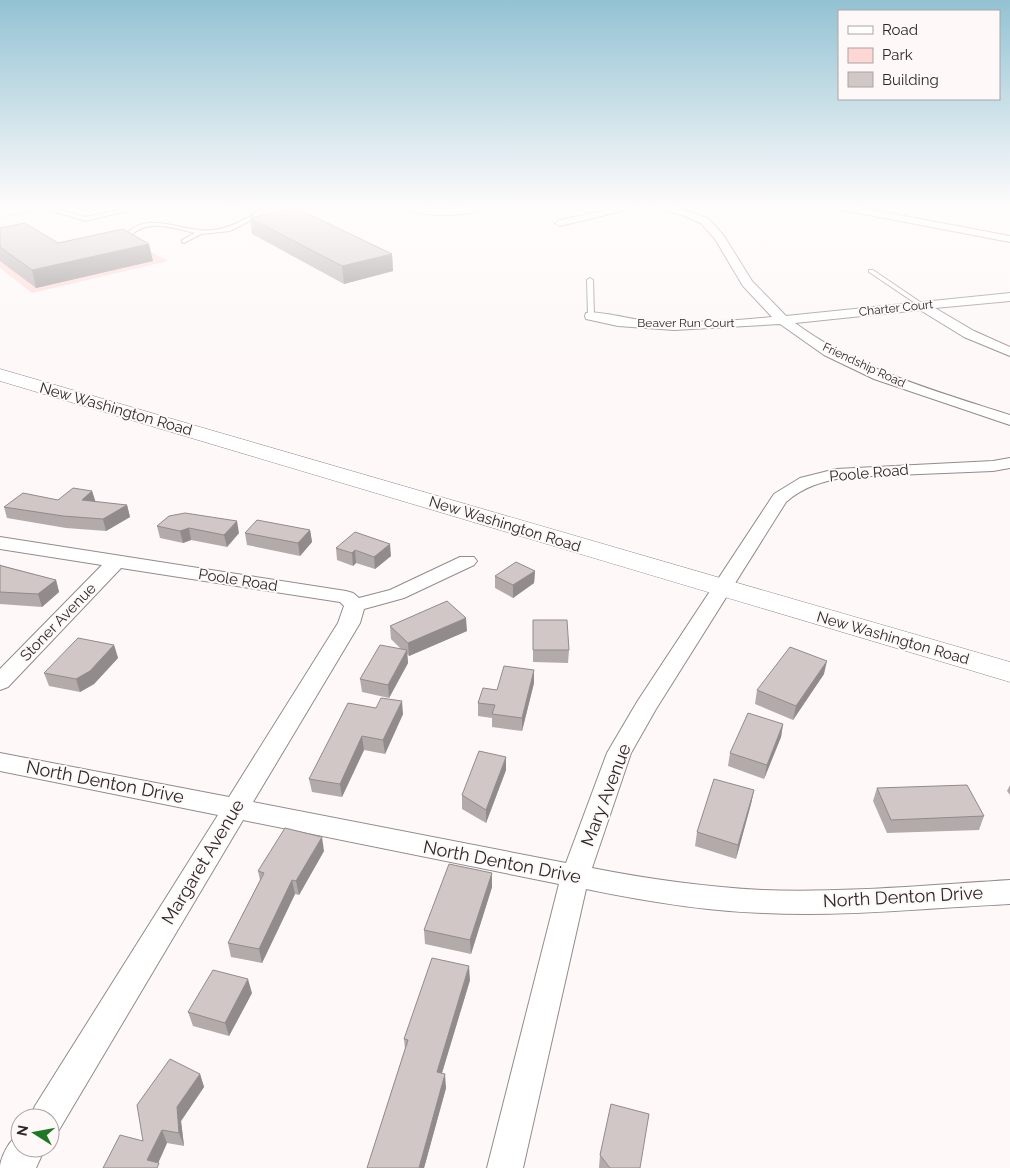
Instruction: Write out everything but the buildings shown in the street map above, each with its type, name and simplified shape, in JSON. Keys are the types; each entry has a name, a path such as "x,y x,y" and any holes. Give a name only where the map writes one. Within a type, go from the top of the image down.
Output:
{"main road":[{"name":"New Washington Road","path":"0,375 1010,672"}],"street":[{"name":"Friendship Road","path":"733,261 748,283 782,320 828,351 871,371 1010,420"},
{"name":"Charter Court","path":"782,320 1010,297"},
{"path":"923,306 981,340 1010,352"},
{"name":"Beaver Run Court","path":"591,316 624,323 667,326 782,320"},
{"name":"Poole Road","path":"721,588 772,506 788,491 799,484 847,472 970,468 1010,463"},
{"name":"Poole Road","path":"0,543 346,597 355,605"},
{"name":"Stoner Avenue","path":"0,682 116,561"},
{"path":"355,605 397,594 467,562"},
{"name":"Mary Avenue","path":"505,1168 575,877 605,788 619,753 687,639 721,588"},
{"name":"Margaret Avenue","path":"53,1108 349,623 355,605"},
{"name":"North Denton Drive","path":"0,762 642,890 726,900 782,902 858,901 1010,892"}],"lane":[{"path":"871,271 923,306"},
{"path":"590,280 591,316"}],"green space":[{"path":"0,261 168,261 32,293 0,268"}]}
